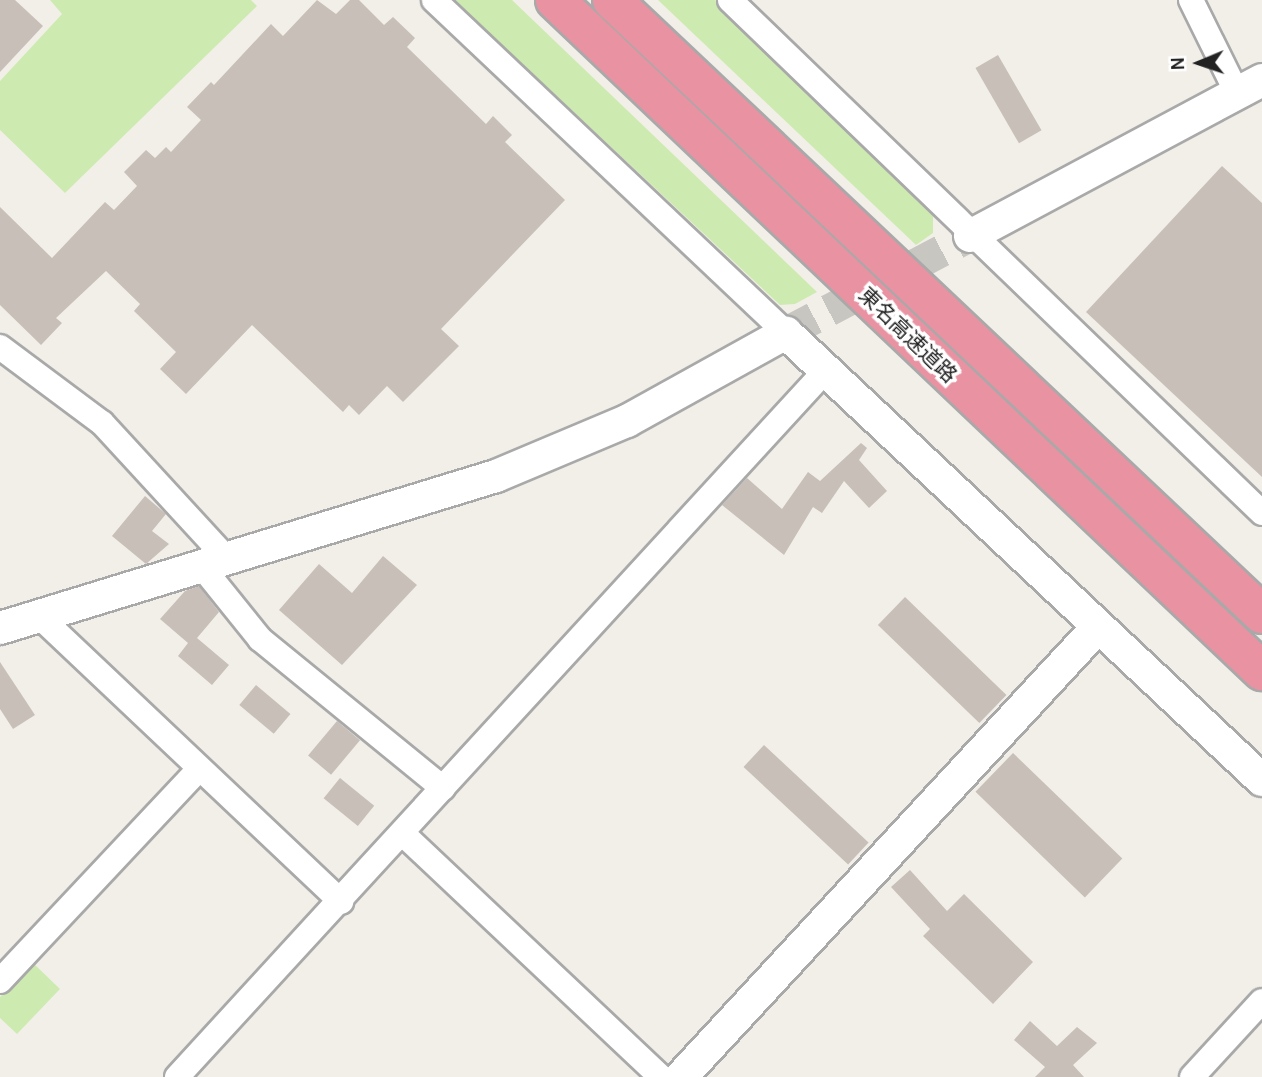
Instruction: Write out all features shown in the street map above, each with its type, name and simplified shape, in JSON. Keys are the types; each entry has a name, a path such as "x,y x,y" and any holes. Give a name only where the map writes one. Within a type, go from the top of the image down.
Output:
{"highway":[{"name":"東名高速道路","path":"555,0 1262,671"},
{"name":"東名高速道路","path":"612,0 1257,609"}],"street":[{"path":"434,0 1096,629 1262,780"},
{"path":"730,0 970,236 1262,513"},
{"path":"970,236 1249,86 1191,0"},
{"path":"0,628 496,476 627,421 786,332"},
{"path":"0,347 102,423 215,564 260,639 443,788"},
{"path":"177,1077 341,902 825,371"},
{"path":"38,616 341,902"},
{"path":"681,1077 1096,629"},
{"path":"0,981 199,769"},
{"path":"402,833 661,1077"},
{"path":"1192,1077 1262,1000"}],"green space":[{"path":"50,0 251,0 257,6 65,193 0,130 0,81 62,14"},
{"path":"454,0 512,0 817,292 795,304 780,305"},
{"path":"658,0 715,0 933,210 933,233 916,245"},
{"path":"32,962 60,989 17,1034 0,1018 0,997"}],"building":[{"path":"0,0 15,0 43,26 0,72"},
{"path":"317,0 336,14 350,0 359,0 384,25 393,17 415,38 407,47 486,124 493,116 512,135 505,142 565,200 441,329 459,346 403,402 387,386 359,415 349,405 343,412 252,325 186,394 160,369 176,352 134,311 140,304 106,271 56,318 62,323 41,345 0,305 0,207 52,258 105,202 114,210 137,186 124,172 146,150 155,158 166,147 171,152 201,120 187,107 211,82 214,85 271,24 283,36"},
{"path":"998,55 1042,130 1019,143 975,68"},
{"path":"1222,166 1262,203 1262,477 1086,312"},
{"path":"861,443 867,448 859,460 887,491 869,508 844,481 822,513 813,507 784,555 722,505 747,478 782,509 808,472 820,481"},
{"path":"145,496 166,514 152,531 169,544 146,564 112,536"},
{"path":"383,556 417,585 342,665 279,610 319,564 352,593"},
{"path":"199,586 219,612 197,638 229,665 212,685 178,656 188,643 160,619 185,591"},
{"path":"905,597 1006,695 979,723 878,625"},
{"path":"0,662 35,715 13,729 0,709"},
{"path":"256,685 290,714 274,734 239,705"},
{"path":"337,721 360,740 331,775 308,755"},
{"path":"764,745 869,843 848,864 744,767"},
{"path":"1013,753 1122,859 1085,897 975,792"},
{"path":"340,778 374,806 358,826 324,798"},
{"path":"910,870 947,911 964,894 1033,962 993,1004 923,936 930,929 891,887"},
{"path":"1030,1021 1057,1046 1077,1027 1097,1043 1073,1065 1084,1077 1035,1077 1045,1067 1014,1040"}],"tunnel":[{"path":"786,333 970,236"}]}
